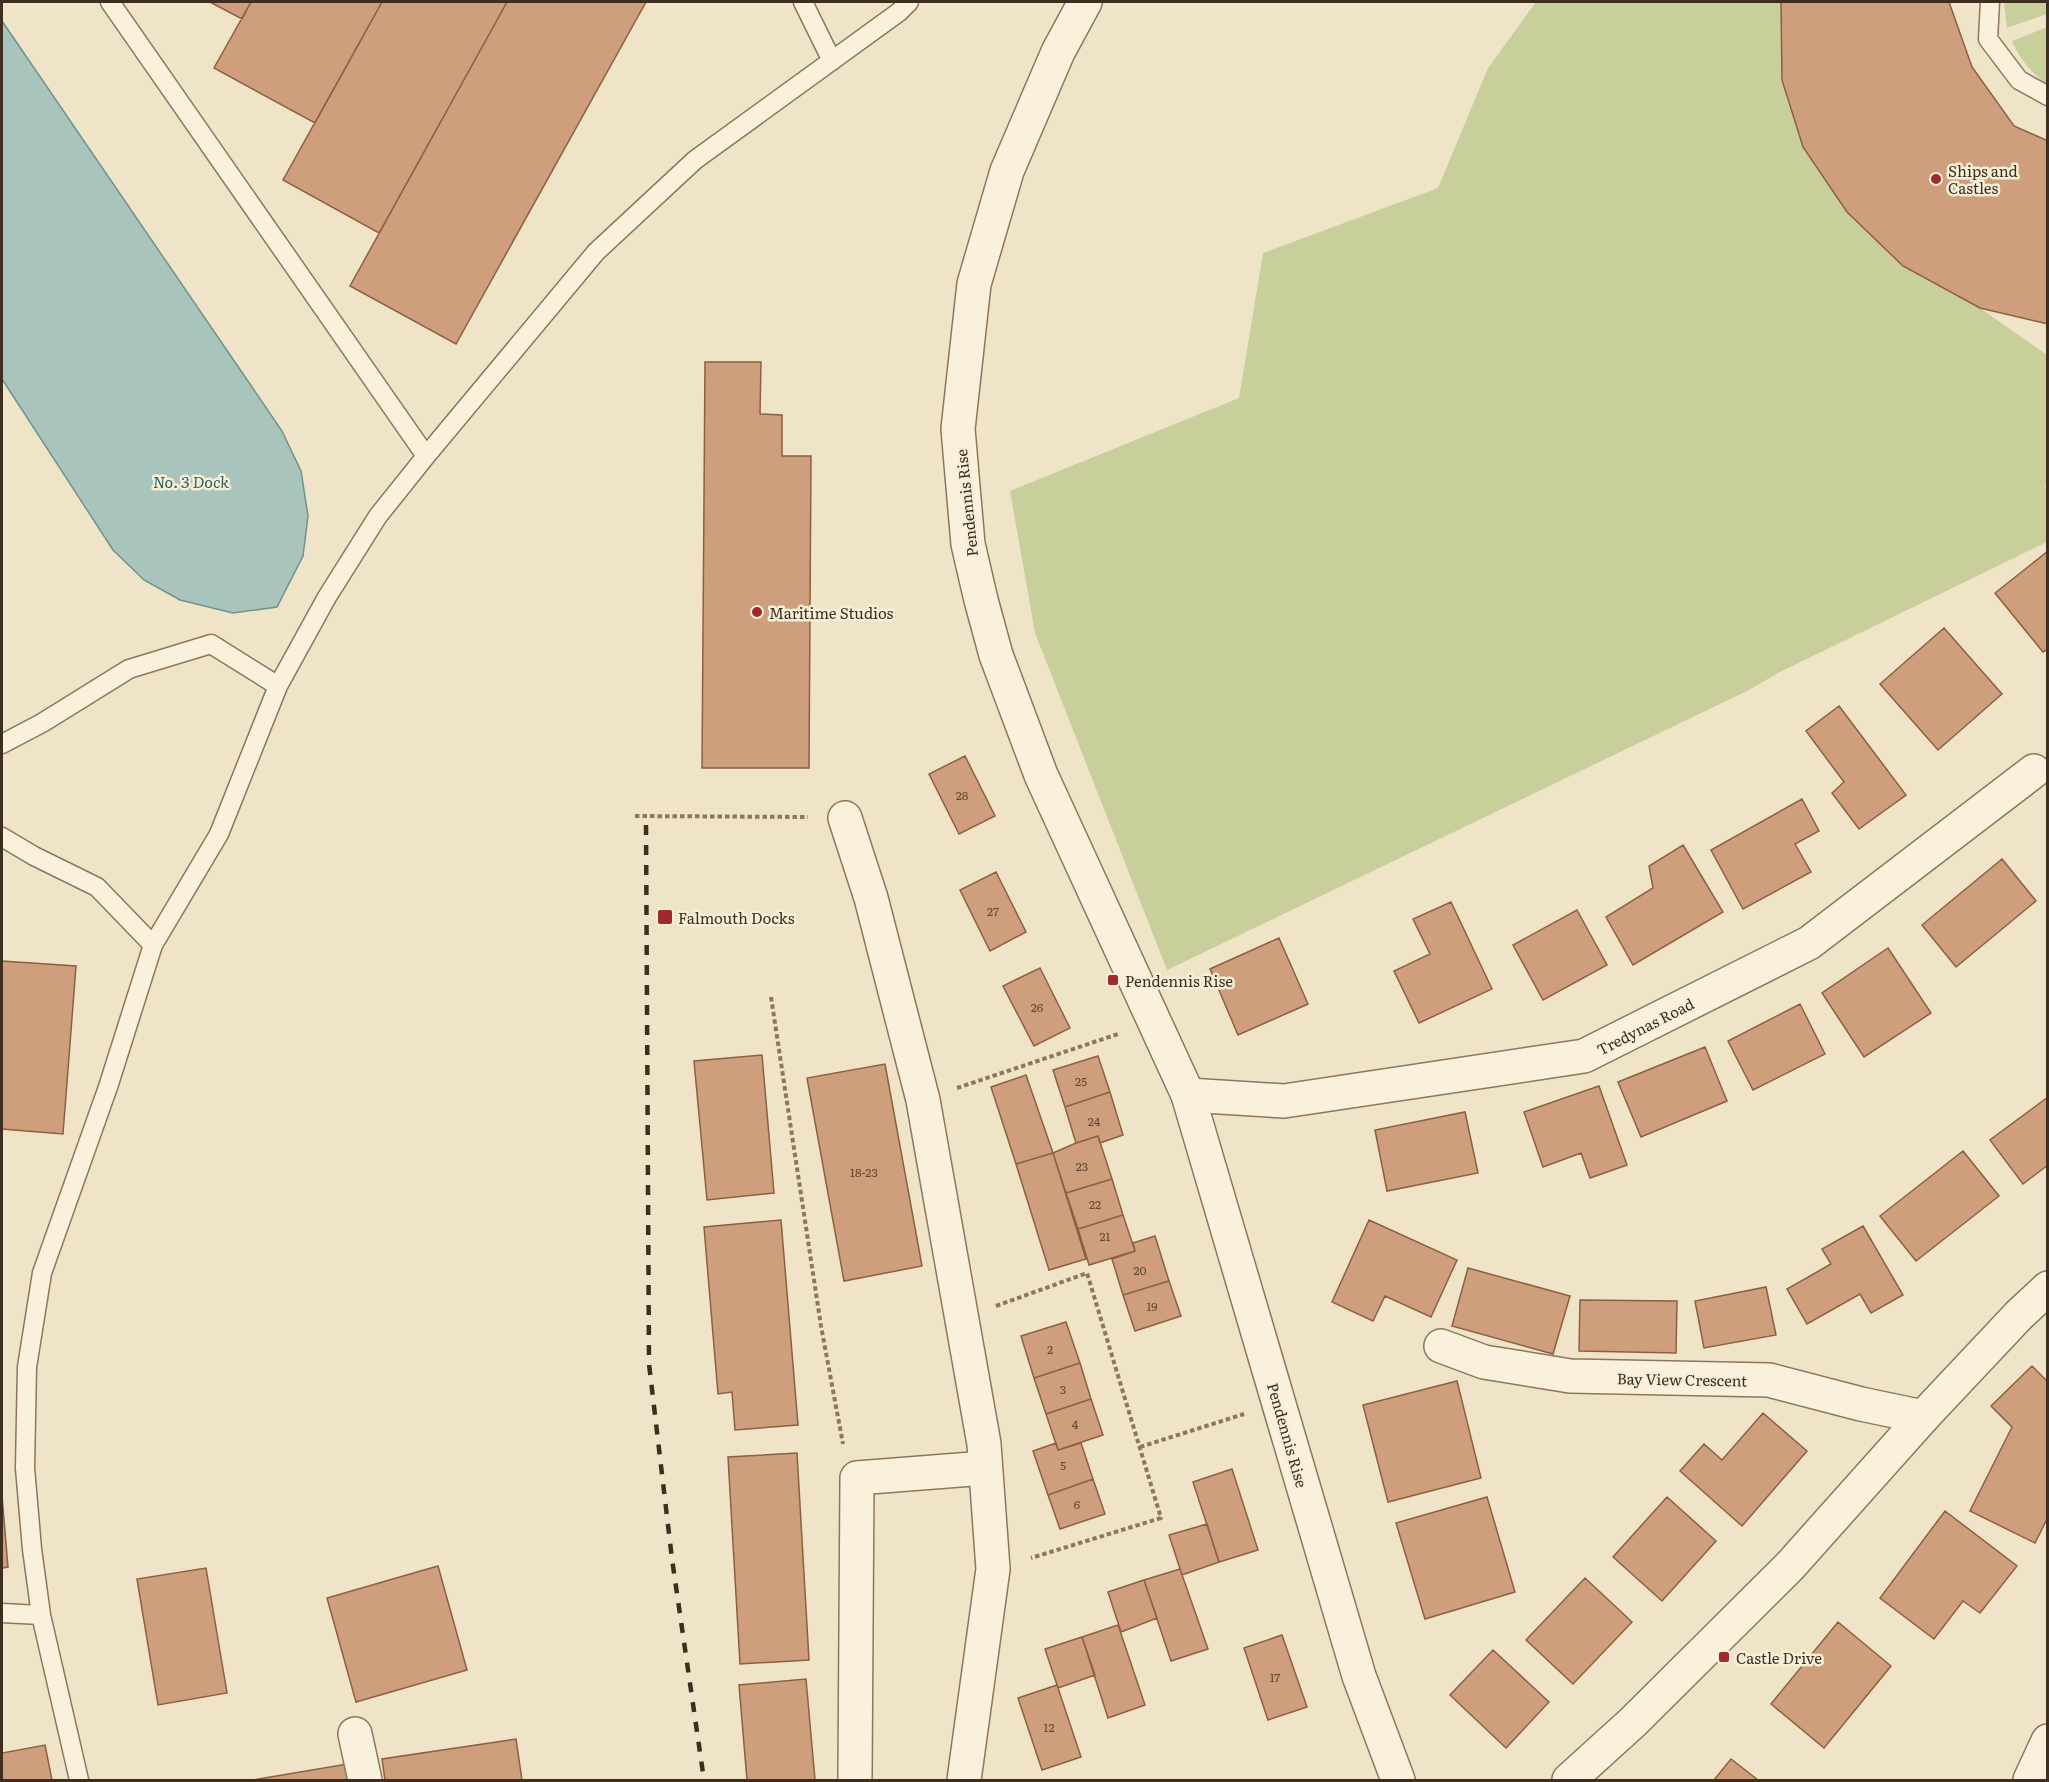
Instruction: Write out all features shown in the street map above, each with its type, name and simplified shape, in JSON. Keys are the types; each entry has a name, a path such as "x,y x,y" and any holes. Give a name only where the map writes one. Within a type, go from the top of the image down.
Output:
{"street":[{"name":"Pendennis Rise","path":"1085,2 1058,52 1007,171 974,284 958,429 968,544 996,655 1041,775 1188,1095 1359,1677 1398,1780"},
{"name":"Tredynas Road","path":"1188,1095 1284,1101 1584,1056 1809,944 2034,771"},
{"path":"845,818 871,898 922,1100 984,1444 993,1569 964,1780"},
{"path":"1569,1780 1633,1722 1790,1566 1923,1417 2019,1315 2048,1288"},
{"name":"Bay View Crescent","path":"1441,1346 1484,1362 1570,1376 1769,1380 1861,1404 1923,1417"},
{"path":"855,1777 857,1478 986,1468"},
{"path":"355,1734 365,1780"},
{"path":"2030,1780 2048,1741"}],"lane":[{"path":"110,2 426,456"},
{"path":"803,2 832,61"},
{"path":"79,1780 40,1615 25,1468 27,1367 42,1273 108,1087 153,945 219,834 278,686 327,597 378,516 426,456 596,252 695,160 899,12 909,2"},
{"path":"1990,2 1988,39 2019,80 2048,96"},
{"path":"2,744 42,723 129,669 212,644 278,686"},
{"path":"2,837 34,856 97,887 153,945"},
{"path":"2,1613 40,1615"}],"path":[{"path":"635,816 845,818"},
{"path":"771,997 821,1326 844,1449 857,1478"},
{"path":"922,1100 1154,1022"},
{"path":"961,1318 1087,1274 1161,1518 993,1569"},
{"path":"1140,1447 1279,1403"}],"green space":[{"path":"1536,2 1781,2 1782,80 1803,147 1847,212 1903,266 1980,308 2047,355 2048,475 2045,488 2047,492 2047,542 1778,673 1749,690 1167,970 1035,633 1010,491 1239,398 1263,253 1438,188 1488,68"},
{"path":"2004,2 2047,2 2047,14 2007,28"},
{"path":"2047,27 2047,84 2027,65 2012,41"}],"water":[{"name":"No. 3 Dock","path":"2,21 282,431 301,471 308,516 303,556 277,607 233,613 180,600 144,580 113,550 2,379"}],"building":[{"path":"210,2 251,2 242,19"},
{"path":"251,2 382,2 315,123 214,68"},
{"path":"382,2 507,2 379,233 283,180"},
{"path":"507,2 646,2 456,344 350,286"},
{"name":"Ships and Castles","path":"1781,2 1949,2 1972,67 2014,126 2048,141 2048,324 1980,308 1903,266 1847,212 1803,147 1782,80"},
{"name":"Maritime Studios","path":"705,362 761,362 760,414 782,415 782,456 811,456 809,768 702,768"},
{"path":"2048,551 2048,649 2043,652 1995,593"},
{"path":"1944,628 2002,694 1938,750 1880,684"},
{"path":"1839,706 1906,795 1859,829 1832,793 1844,782 1806,731"},
{"path":"965,756 995,816 959,834 929,774"},
{"path":"1802,799 1819,831 1795,844 1811,872 1743,909 1711,850"},
{"path":"1683,845 1723,912 1633,965 1606,917 1653,888 1649,866"},
{"path":"2002,859 2036,901 1956,967 1922,925"},
{"path":"996,872 1026,932 990,951 960,890"},
{"path":"1451,902 1492,989 1419,1023 1394,971 1430,954 1413,919"},
{"path":"1577,910 1607,965 1543,1000 1513,945"},
{"path":"1279,938 1308,1004 1238,1035 1210,969"},
{"path":"1888,948 1931,1013 1864,1057 1822,993"},
{"path":"2,961 76,966 63,1134 2,1129"},
{"path":"1040,968 1070,1028 1034,1046 1003,986"},
{"path":"1800,1004 1825,1054 1753,1090 1728,1041"},
{"path":"1705,1047 1727,1101 1641,1137 1618,1082"},
{"path":"762,1055 774,1193 707,1200 694,1061"},
{"path":"1098,1056 1110,1092 1065,1107 1053,1070"},
{"path":"885,1064 922,1266 844,1281 807,1078"},
{"path":"1026,1075 1053,1153 1016,1164 991,1087"},
{"path":"1599,1086 1627,1165 1590,1178 1581,1153 1543,1167 1524,1112"},
{"path":"1110,1092 1123,1135 1100,1143 1098,1136 1076,1143 1065,1107"},
{"path":"2048,1097 2048,1165 2023,1184 1990,1140"},
{"path":"1465,1112 1478,1173 1387,1191 1375,1130"},
{"path":"1098,1136 1112,1179 1066,1193 1053,1153"},
{"path":"1963,1151 1999,1196 1916,1261 1880,1216"},
{"path":"1053,1153 1086,1259 1049,1270 1016,1164"},
{"path":"1112,1179 1123,1215 1078,1229 1066,1193"},
{"path":"1123,1215 1135,1251 1089,1265 1078,1229"},
{"path":"781,1220 798,1425 735,1430 732,1392 718,1394 704,1227"},
{"path":"1369,1220 1457,1260 1431,1317 1385,1296 1373,1321 1332,1302"},
{"path":"1863,1226 1903,1295 1871,1313 1860,1294 1807,1324 1787,1289 1831,1264 1822,1249"},
{"path":"1155,1236 1169,1281 1123,1295 1112,1259 1135,1251 1133,1243"},
{"path":"1468,1268 1570,1296 1553,1354 1452,1326"},
{"path":"1169,1281 1181,1316 1135,1331 1123,1295"},
{"path":"1766,1287 1776,1335 1704,1348 1695,1301"},
{"path":"1580,1300 1677,1301 1676,1353 1579,1351"},
{"path":"1066,1322 1080,1363 1034,1378 1021,1336"},
{"path":"1080,1363 1091,1399 1046,1414 1034,1378"},
{"path":"2032,1366 2048,1382 2048,1517 2035,1543 1970,1511 2012,1427 1991,1406"},
{"path":"1457,1381 1481,1478 1388,1502 1363,1405"},
{"path":"1091,1399 1103,1435 1058,1450 1046,1414"},
{"path":"1763,1413 1807,1451 1742,1526 1680,1471 1704,1444 1722,1460"},
{"path":"1056,1443 1058,1450 1081,1443 1093,1479 1048,1495 1033,1451"},
{"path":"797,1453 809,1660 740,1664 728,1457"},
{"path":"1232,1469 1258,1550 1219,1562 1193,1482"},
{"path":"1093,1479 1105,1514 1060,1529 1048,1495"},
{"path":"2,1496 8,1567 2,1568"},
{"path":"1487,1497 1515,1592 1425,1619 1396,1523"},
{"path":"1667,1497 1716,1541 1662,1601 1613,1557"},
{"path":"1945,1511 2017,1566 1980,1613 1963,1601 1934,1639 1880,1598"},
{"path":"1207,1524 1219,1562 1182,1575 1169,1535"},
{"path":"438,1566 467,1670 356,1702 327,1598"},
{"path":"206,1568 227,1693 158,1705 137,1579"},
{"path":"1180,1569 1208,1649 1171,1661 1144,1580"},
{"path":"1585,1578 1632,1622 1573,1684 1526,1640"},
{"path":"1144,1580 1157,1618 1121,1632 1108,1592"},
{"path":"1838,1622 1891,1666 1824,1748 1771,1704"},
{"path":"1118,1625 1145,1705 1108,1718 1082,1637"},
{"path":"1282,1635 1307,1707 1268,1720 1244,1648"},
{"path":"1082,1637 1095,1675 1058,1688 1045,1649"},
{"path":"1493,1650 1549,1702 1506,1748 1450,1695"},
{"path":"806,1679 815,1780 747,1780 739,1685"},
{"path":"1057,1685 1081,1757 1042,1770 1018,1698"},
{"path":"516,1739 522,1780 385,1780 382,1759"},
{"path":"45,1745 52,1780 2,1780 2,1753"},
{"path":"1731,1759 1758,1780 1714,1780"},
{"path":"347,1764 350,1780 253,1780"}],"railway":[{"path":"646,825 649,1364 672,1559 704,1780"}],"place":[{"name":"Ships and Castles","path":"1936,179"},
{"name":"Maritime Studios","path":"757,612"},
{"name":"Falmouth Docks","path":"665,917"},
{"name":"Pendennis Rise","path":"1113,980"},
{"name":"Castle Drive","path":"1724,1657"}]}
